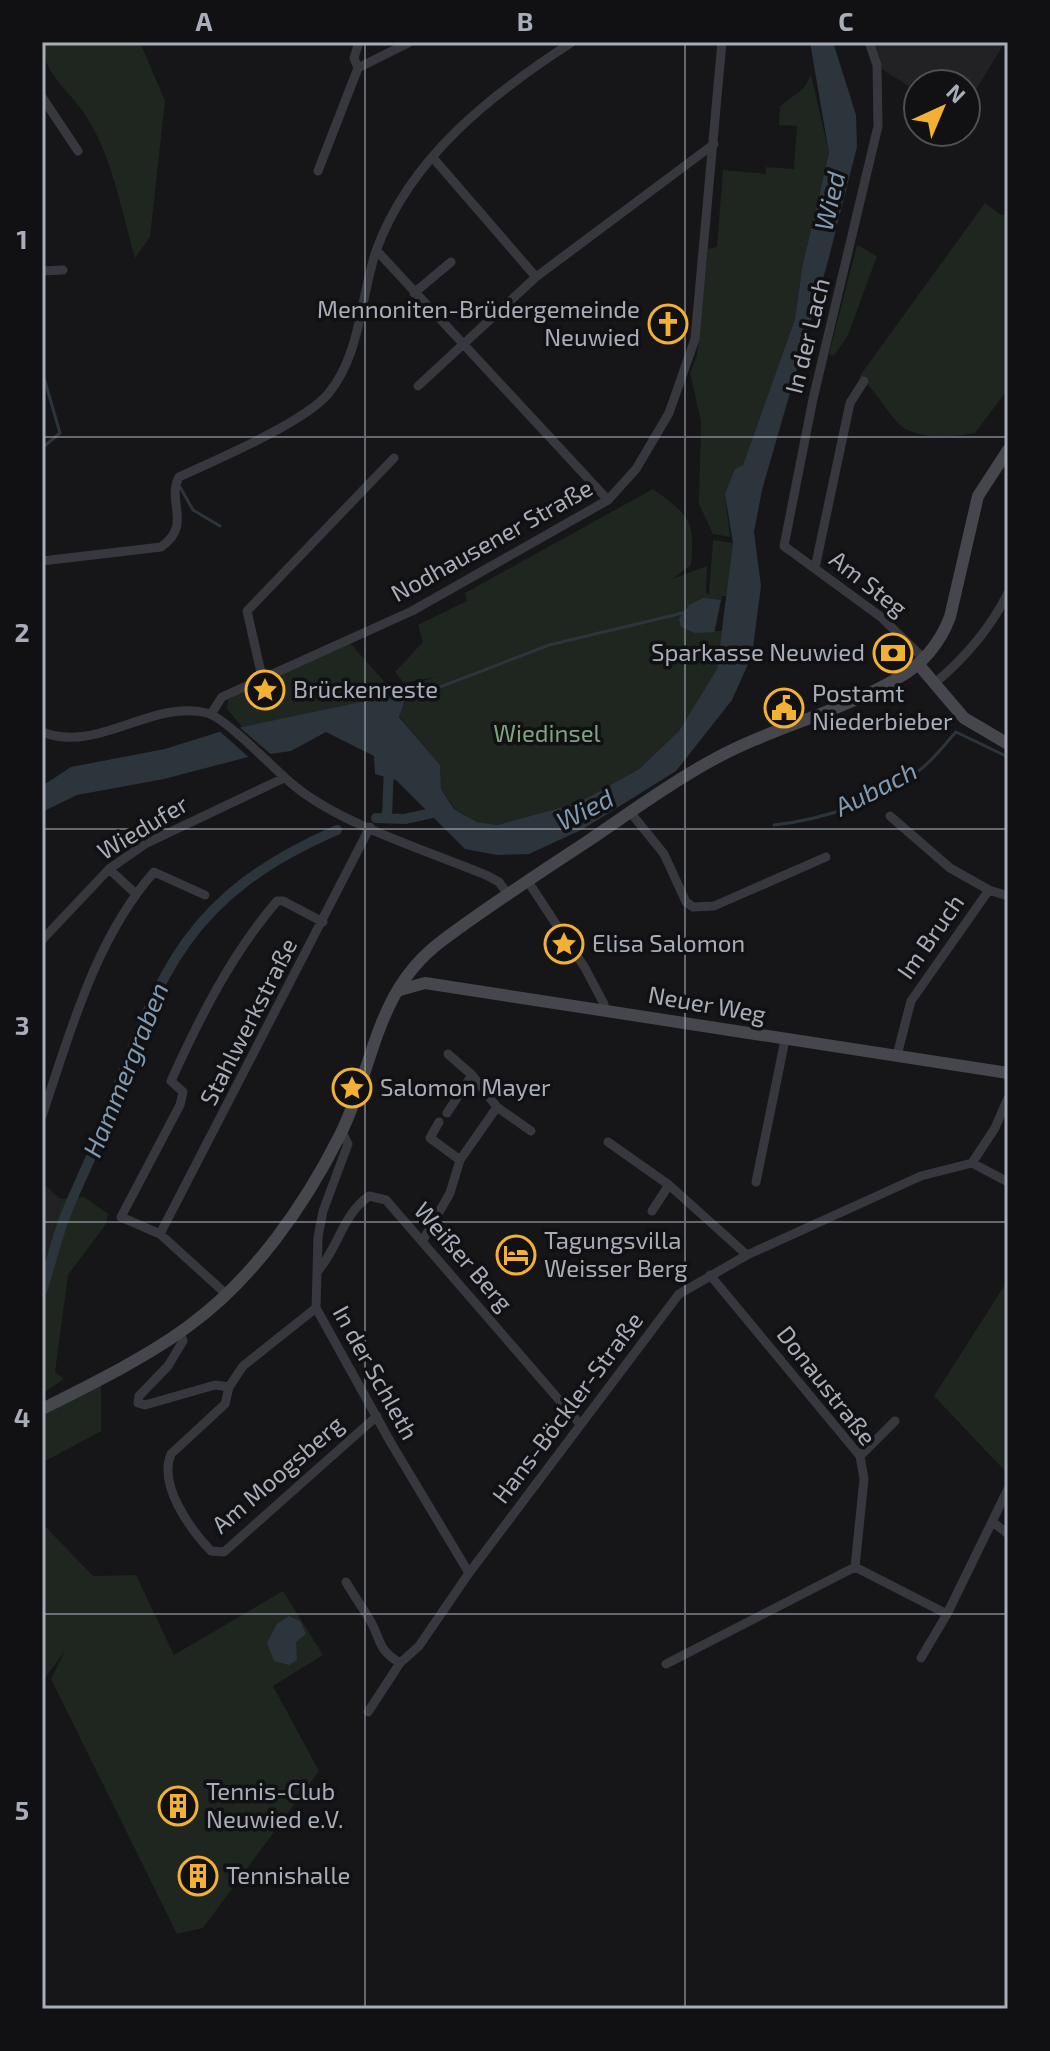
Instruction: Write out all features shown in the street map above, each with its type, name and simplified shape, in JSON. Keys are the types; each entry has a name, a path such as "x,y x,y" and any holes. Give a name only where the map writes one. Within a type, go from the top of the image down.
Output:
{"main road":[{"path":"42,1409 180,1332 225,1293 283,1229 315,1182 342,1132 384,1009 400,990 403,977 425,954 507,893 708,762 858,698 900,678 921,662 943,634 950,617 978,496 1008,450"},
{"path":"921,662 964,718 1008,744"},
{"name":"Neuer Weg","path":"400,990 425,983 1008,1073"}],"street":[{"path":"358,68 354,58 359,42"},
{"path":"318,171 358,68 410,42"},
{"path":"42,561 161,547 172,539 177,526 176,483 179,477 305,413 325,397 340,378 351,355 377,251 400,200 460,125 495,95 572,42"},
{"name":"Nodhausener Straße","path":"211,714 222,697 412,611 608,500 636,469 669,413 695,339 722,42"},
{"name":"In der Lach","path":"784,546 810,412 878,126 877,65 869,42"},
{"path":"42,97 78,151"},
{"path":"418,386 536,277 714,144"},
{"path":"434,159 536,277"},
{"path":"377,251 608,500"},
{"path":"414,293 451,262"},
{"path":"42,271 63,270"},
{"path":"815,568 850,403 864,381"},
{"path":"262,677 247,611 394,458"},
{"name":"Am Steg","path":"784,546 881,617 921,662"},
{"path":"935,683 963,660 988,629 1008,593"},
{"path":"42,732 72,738 99,734 158,713 188,710 211,714 308,798 488,876 499,882 507,893"},
{"name":"Wiedufer","path":"42,940 109,869 182,823 284,778"},
{"path":"630,812 664,854 686,902 693,907 714,906 826,857"},
{"name":"Im Bruch","path":"890,816 950,868 989,890 1008,896"},
{"name":"Stahlwerkstraße","path":"160,1234 370,827"},
{"path":"109,869 136,894"},
{"path":"42,1116 94,971 136,894 154,872 205,895"},
{"path":"527,880 585,968 604,1010"},
{"name":"Im Bruch","path":"897,1055 911,1001 989,890"},
{"path":"225,1293 160,1234 121,1217 180,1105 183,1092 171,1081 208,1002 251,932 277,901 283,901 323,922"},
{"path":"756,1182 785,1040"},
{"path":"448,1054 472,1075 497,1107 531,1131"},
{"path":"447,1113 472,1075"},
{"path":"1008,1098 995,1128 972,1163 1008,1182"},
{"path":"423,1240 450,1193 460,1160 497,1107"},
{"path":"421,1150 439,1122"},
{"name":"In der Schleth","path":"342,1132 348,1144 323,1211 316,1308 469,1573"},
{"path":"430,1138 460,1160"},
{"path":"608,1142 669,1185 747,1255"},
{"name":"Hans-Böckler-Straße","path":"368,1712 400,1663 419,1646 469,1573 679,1294 747,1255 921,1176 972,1163"},
{"path":"652,1211 669,1185"},
{"name":"Weißer Berg","path":"317,1272 341,1228 369,1196 386,1200 580,1424"},
{"name":"Donaustraße","path":"710,1275 860,1456 864,1479 855,1567"},
{"name":"Am Moogsberg","path":"316,1308 257,1351 229,1387 225,1404 171,1454 167,1464 177,1506 191,1530 211,1551 224,1552 377,1416"},
{"path":"180,1332 183,1341 177,1352 139,1396 138,1403 145,1405 215,1385 229,1387"},
{"path":"860,1456 895,1421"},
{"path":"921,1658 994,1523 1008,1489"},
{"path":"994,1523 1008,1534"},
{"path":"666,1664 855,1567 947,1614"},
{"path":"346,1582 386,1654 400,1663"}],"shaded area":[{"path":"873,42 1005,42 982,80 982,68 902,68 902,82 883,70"},
{"path":"42,1183 61,1199 42,1272"}],"green space":[{"path":"42,42 140,42 165,101 150,237 135,258 101,144 82,110 50,70"},
{"path":"811,75 829,153 802,268 795,319 743,465 725,494 730,537 713,534 699,504 701,421 690,373 697,356 708,249 717,247 723,170 766,174 766,167 794,169 797,126 779,125 780,106 804,88"},
{"path":"985,203 1001,215 1008,215 1008,389 975,433 922,435 896,421 859,377"},
{"path":"857,245 877,256 848,335 834,356 829,354"},
{"name":"Wiedinsel","path":"653,489 682,513 690,528 691,565 672,579 707,566 706,593 709,594 713,540 733,543 729,596 722,596 715,631 723,631 717,669 679,731 639,769 578,803 497,825 477,822 455,809 441,789 440,765 399,716 406,701 418,697 406,686 436,677 404,683 395,672 423,642 418,625 467,601 465,593"},
{"path":"350,643 398,697 375,699 243,728 227,709 228,697"},
{"path":"84,1197 108,1214 106,1224 68,1275 55,1372 64,1379 42,1394 42,1272 61,1199"},
{"path":"1008,1280 1008,1462 1005,1471 934,1396"},
{"path":"101,1385 101,1431 42,1463 42,1415"},
{"path":"42,1523 93,1576 136,1575 174,1655 283,1591 323,1655 273,1686 319,1771 203,1928 177,1934 51,1679 65,1651 45,1678 42,1675"}],"water":[{"path":"810,42 833,42 856,115 857,147 828,261 762,490 754,532 761,586 752,655 732,700 676,771 583,829 529,854 497,855 465,849 396,780 375,774 374,756 326,732 291,751 248,757 164,779 77,795 42,812 42,786 71,767 165,749 219,732 375,699 398,697 404,704 399,717 440,765 441,789 454,809 477,822 497,825 578,803 639,769 679,731 717,669 733,543 725,494 735,469 743,465 795,319 802,268 829,153"},
{"path":"703,598 721,600 714,632 695,633 681,627 679,619 689,605"},
{"path":"289,1616 300,1621 306,1634 296,1642 297,1660 289,1665 274,1661 267,1643 277,1624"}],"pier":[{"path":"237,725 274,757 252,760 217,729"}],"waterway":[{"path":"42,371 60,433 42,448"},
{"path":"180,487 193,510 220,526"},
{"name":"Wied","path":"401,702 549,645 687,612"},
{"name":"Aubach","path":"774,825 832,813 888,790 926,765 956,732 1008,757"},
{"path":"387,817 389,766"},
{"name":"Hammergraben","path":"376,818 405,819 441,811"},
{"name":"Hammergraben","path":"42,1291 64,1219 140,1029 181,949 208,915 242,884 284,856 337,830"}],"place":[{"name":"Mennoniten-Brüdergemeinde Neuwied","path":"668,324"},
{"name":"Sparkasse Neuwied","path":"893,653"},
{"name":"Brückenreste","path":"265,690"},
{"name":"Postamt Niederbieber","path":"784,708"},
{"name":"Elisa Salomon","path":"564,944"},
{"name":"Salomon Mayer","path":"352,1088"},
{"name":"Tagungsvilla Weisser Berg","path":"516,1255"},
{"name":"Tennis-Club Neuwied e.V.","path":"178,1806"},
{"name":"Tennishalle","path":"198,1876"}]}
